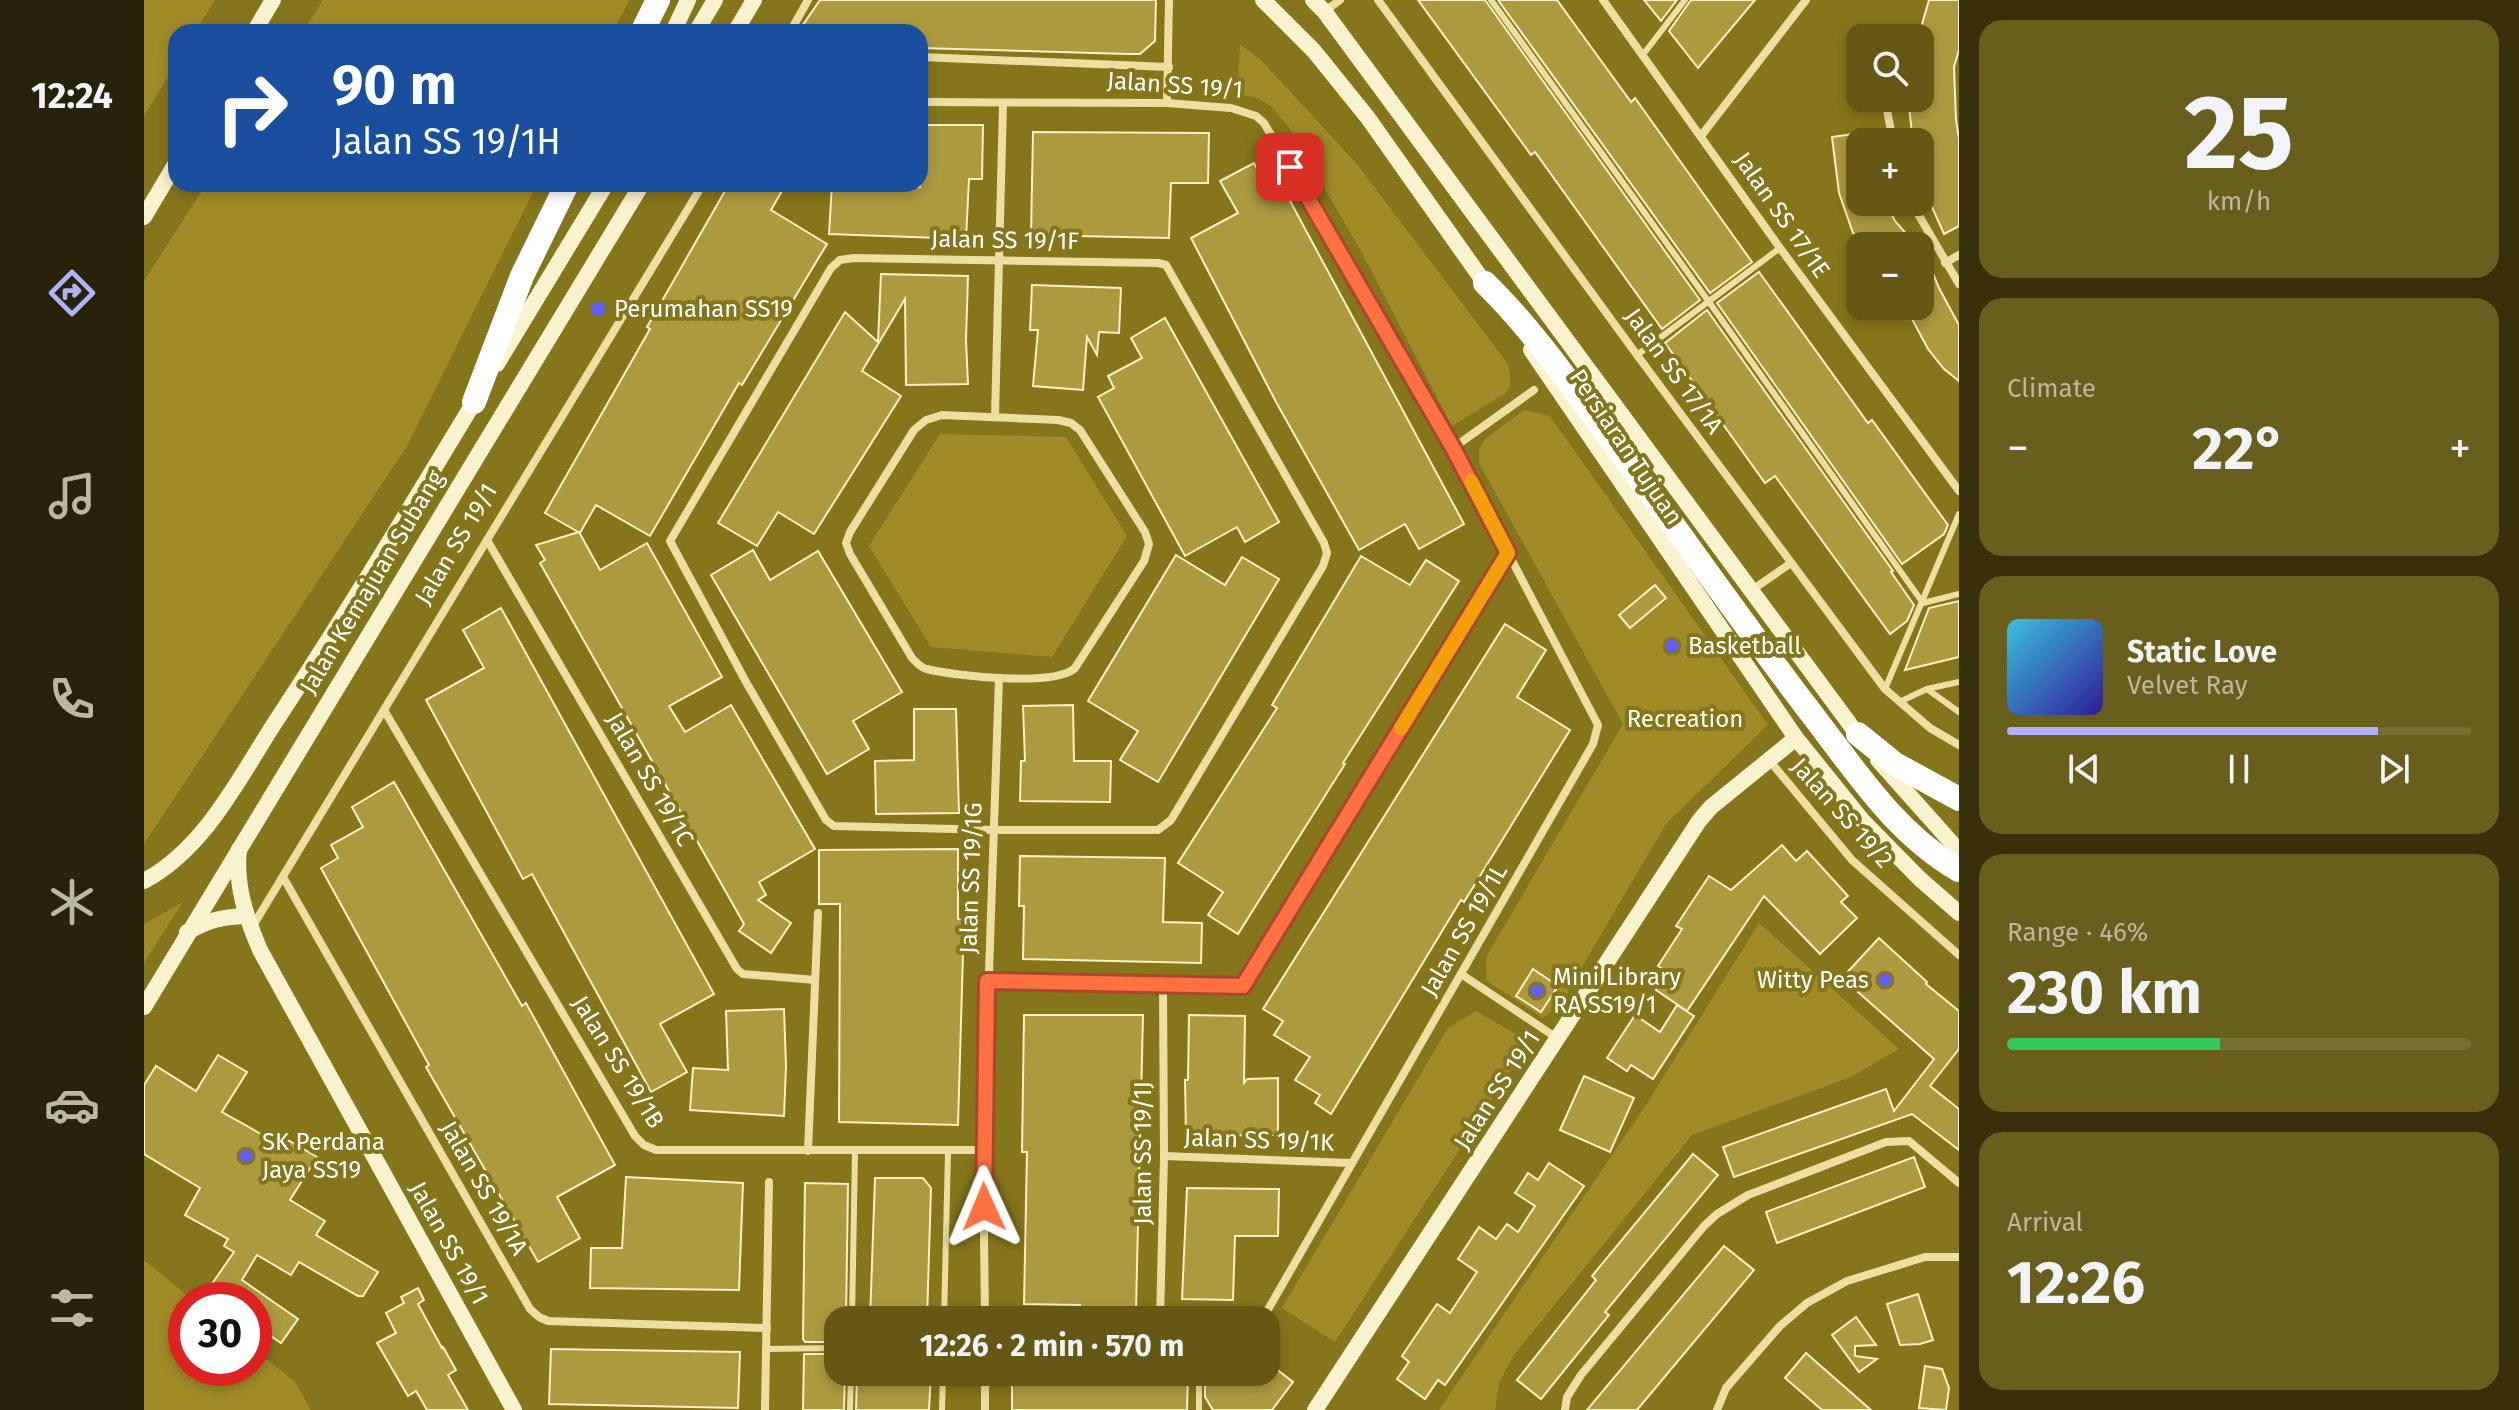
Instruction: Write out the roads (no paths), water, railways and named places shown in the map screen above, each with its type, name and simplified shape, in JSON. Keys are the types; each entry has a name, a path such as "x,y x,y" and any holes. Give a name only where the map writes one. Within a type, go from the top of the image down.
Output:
{"highway":[{"path":"646,24 658,0"},
{"path":"474,402 522,276 563,192"},
{"path":"1485,283 1537,339 1756,640 1882,805 1908,834 1934,856 1959,870"},
{"path":"1858,734 1895,764 1959,799"}],"main road":[{"path":"259,24 273,0"},
{"path":"677,24 688,0"},
{"path":"701,24 715,0"},
{"path":"740,24 754,0"},
{"name":"Persiaran Tujuan","path":"1263,0 1314,51 1368,118 1485,283 1796,738 1862,820 1920,879 1959,913"},
{"name":"Persiaran Tujuan","path":"1318,6 1858,734 1890,775 1959,851"},
{"path":"144,217 168,176"},
{"path":"566,252 595,192"},
{"name":"Jalan Kemajuan Subang","path":"148,877 190,848 225,799 303,681 601,192"},
{"name":"Jalan Kemajuan Subang","path":"144,1007 637,192"},
{"name":"Jalan SS 19/1","path":"1315,1410 1699,821 1711,807 1796,738"},
{"name":"Jalan SS 19/1","path":"239,847 237,867 249,923 260,950 514,1410"},
{"path":"187,932 223,917 249,923"}],"street":[{"path":"794,24 808,0"},
{"path":"1167,103 1169,0"},
{"path":"1318,6 1340,0"},
{"name":"Jalan SS 17/1A","path":"1378,0 1885,689 1930,728 1959,745"},
{"name":"Jalan SS 17/1E","path":"1603,0 1959,491"},
{"path":"1701,136 1806,0"},
{"path":"928,57 1169,67"},
{"name":"Jalan SS 19/1","path":"928,102 1167,103 1231,108 1256,116 1264,123 1453,448 1508,553"},
{"path":"995,417 1003,104"},
{"name":"Jalan SS 19/1","path":"249,923 283,877 698,192"},
{"path":"1919,216 1959,284"},
{"path":"1945,263 1958,257"},
{"name":"Jalan SS 19/1F","path":"1001,259 1166,265 1327,553 1323,566 1171,820 1158,830 993,830 834,826 826,820 746,682 670,541 831,268 840,260 1001,259"},
{"path":"1453,448 1534,390"},
{"path":"942,415 1071,423 1080,430 1145,532 1149,544 1144,561 1068,675 999,678 924,669 912,658 846,543 914,430 926,420 942,415"},
{"name":"Jalan SS 19/1C","path":"487,540 737,969 743,974 815,980"},
{"path":"987,981 1243,986 1508,553"},
{"name":"Jalan SS 19/1L","path":"1270,1306 1593,744 1598,725 1508,553"},
{"path":"1751,591 1791,563"},
{"name":"Jalan SS 19/1G","path":"985,1306 983,1150 999,678"},
{"name":"Jalan SS 19/1B","path":"384,710 635,1136 644,1145 656,1150 983,1150"},
{"name":"Jalan SS 19/2","path":"1769,760 1852,860 1959,955"},
{"name":"Jalan SS 19/1A","path":"283,877 530,1309 548,1321 767,1328"},
{"path":"808,1151 818,913"},
{"path":"1461,974 1559,1039"},
{"name":"Jalan SS 19/1J","path":"1160,1306 1164,1156 1163,986"},
{"path":"1565,1410 1567,1397 1581,1375 1704,1226 1734,1202 1886,1142 1909,1141 1959,1183"},
{"name":"Jalan SS 19/1K","path":"1164,1156 1351,1163"},
{"path":"765,1410 769,1182"},
{"path":"1717,1410 1726,1388 1780,1326 1807,1303 1847,1281 1925,1257 1959,1257"},
{"path":"985,1386 985,1410"}],"lane":[{"path":"1491,0 1923,603"},
{"path":"1642,56 1685,0"},
{"path":"1637,355 1780,248"},
{"path":"1885,689 1959,514"},
{"path":"1923,603 1959,594"},
{"path":"1899,702 1927,689 1959,682"},
{"path":"1927,689 1959,712"},
{"path":"852,1306 855,1152"},
{"path":"944,1306 948,1152"},
{"path":"766,1349 824,1348"},
{"path":"850,1410 851,1386"},
{"path":"942,1410 943,1386"},
{"path":"1199,1386 1199,1410"}],"place":[{"name":"Perumahan SS19","path":"598,309"},
{"name":"Basketball","path":"1672,646"},
{"name":"Witty Peas","path":"1885,980"},
{"name":"Mini Library RA SS19/1","path":"1537,991"},
{"name":"SK Perdana Jaya SS19","path":"246,1156"}],"park label":[{"name":"Recreation","path":"1685,719"}]}
